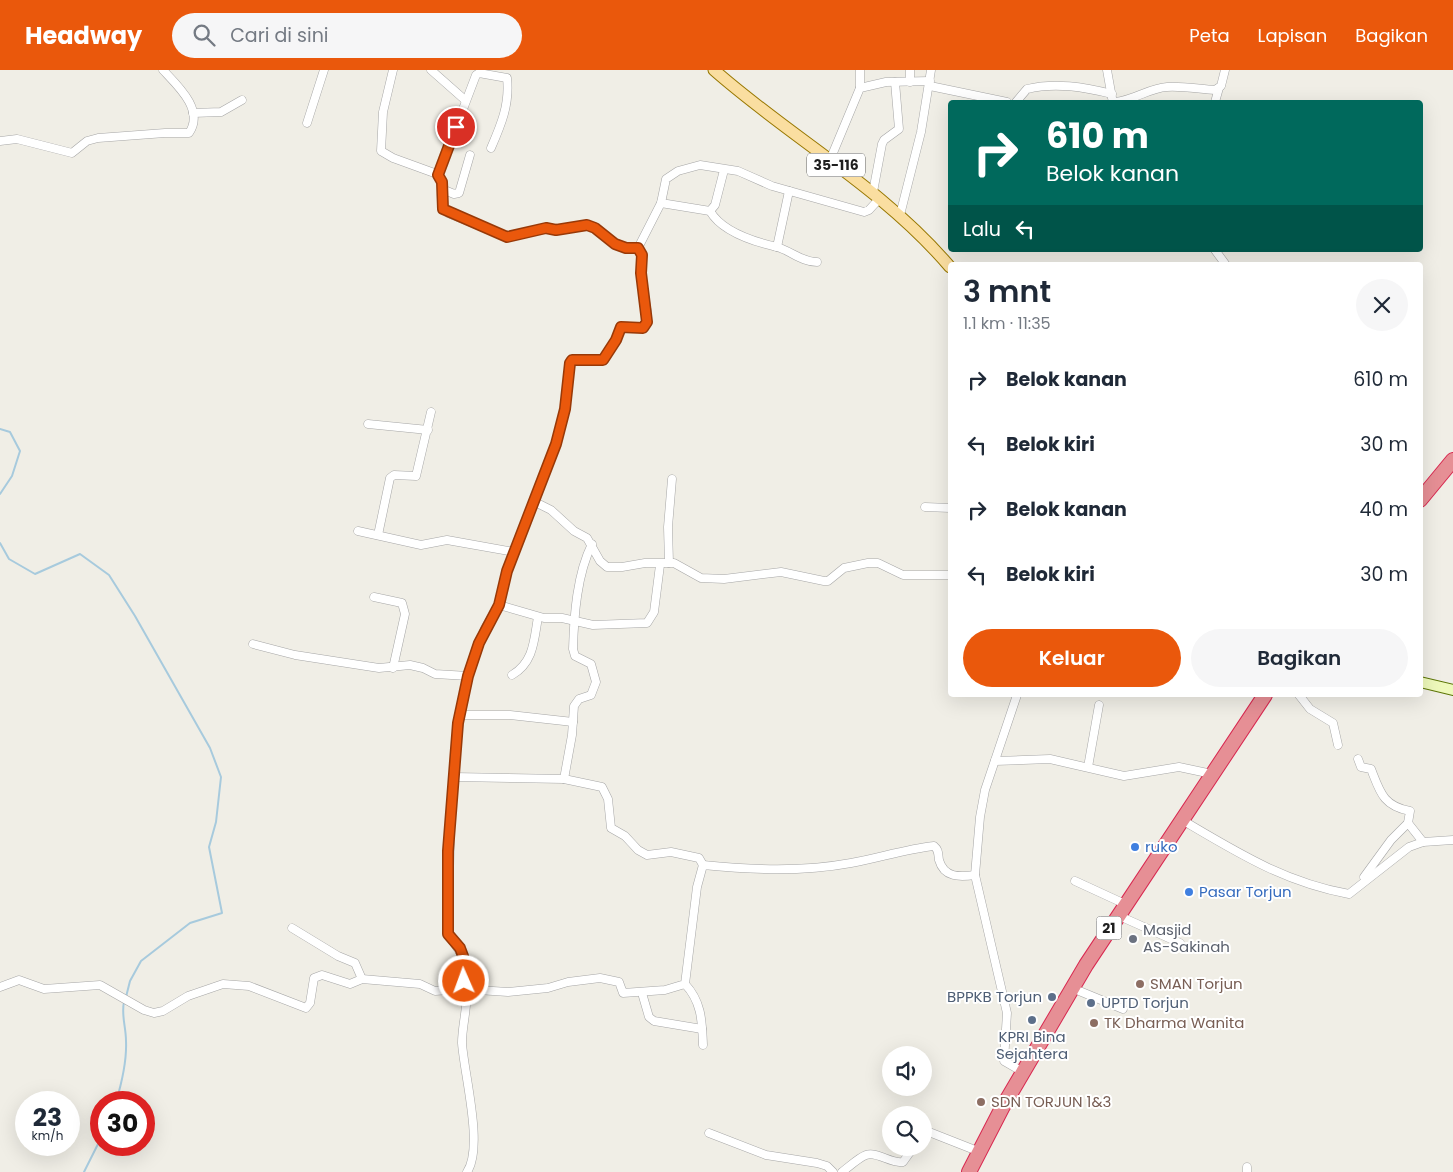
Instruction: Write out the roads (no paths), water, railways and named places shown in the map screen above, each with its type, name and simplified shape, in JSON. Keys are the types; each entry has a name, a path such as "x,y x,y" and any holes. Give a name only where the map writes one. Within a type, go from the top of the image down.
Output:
{"highway":[{"path":"1423,496 1453,460"},
{"name":"21","path":"969,1172 1023,1072 1072,988 1121,910 1264,697"}],"main road":[{"name":"35-116","path":"714,70 876,195 900,215 948,265"}],"street":[{"path":"0,140 17,139 72,152 87,141 98,138 165,133 187,134 191,131 193,113 184,94 162,70"},
{"path":"307,123 324,70"},
{"path":"393,70 383,112 380,150 393,158 438,175"},
{"path":"431,70 465,100"},
{"path":"830,160 860,88 860,70"},
{"path":"910,70 910,82"},
{"path":"900,215 930,84 931,70"},
{"path":"1107,70 1114,100"},
{"path":"1216,100 1225,70"},
{"path":"491,148 503,120 509,97 507,78 476,75 438,175 442,189 443,209 498,235 513,237 546,228 556,230 587,225 595,228 615,244 626,248 638,248"},
{"path":"860,88 895,82 910,82 930,84 998,100"},
{"path":"638,248 661,203 666,180 678,171 700,166 738,171 789,191 864,212 869,210 876,195 882,144 884,140 899,129 895,82"},
{"path":"1018,100 1027,89 1044,86 1085,87 1112,94"},
{"path":"1131,100 1151,91 1167,87 1214,90 1219,88"},
{"path":"193,113 221,112 242,100"},
{"path":"442,189 454,194 459,193 470,155"},
{"path":"710,211 715,205 724,170"},
{"path":"776,247 789,191"},
{"path":"661,203 710,211 717,221 738,234 791,251 808,262 817,262"},
{"path":"467,1172 472,1162 473,1152 471,1115 462,1045 466,1005 463,989 465,968 460,948 448,934 448,851 460,715 468,676 485,628 499,605 514,552 556,444 565,409 570,363 572,360 603,360 616,340 621,327 631,325 641,328 646,325 647,311 641,273 642,255 638,248"},
{"path":"378,535 390,478 394,476 416,476 431,412"},
{"path":"368,424 428,430"},
{"path":"669,563 668,527 672,479"},
{"path":"535,502 551,510 592,544 600,561 607,567 622,568 645,563 660,565 674,563 701,578 724,579 781,572 828,581 844,568 878,563 903,575 948,575"},
{"path":"925,507 948,508"},
{"path":"358,531 420,545 447,540 514,552"},
{"path":"564,779 577,702 591,695 596,682 591,664 575,656 575,620 585,557 592,544"},
{"path":"499,605 538,617 575,620 604,626 648,624 654,612 660,565"},
{"path":"374,597 402,603 404,607 405,614 393,668"},
{"path":"512,675 526,666 534,644 538,617"},
{"path":"253,644 295,655 393,668 417,666 435,674 468,676"},
{"path":"1423,683 1453,690"},
{"path":"1016,697 995,762 980,817 975,875 1007,1013 1004,1061 1023,1072"},
{"path":"1301,697 1310,709 1334,723 1338,745"},
{"path":"1088,766 1099,704"},
{"path":"460,715 510,715 573,722"},
{"path":"1349,894 1373,867 1391,840 1408,823 1410,811 1394,808 1381,793 1371,769 1361,767 1358,759"},
{"path":"995,762 1050,760 1088,766 1124,776 1179,767 1212,774"},
{"path":"454,777 564,779 602,788 608,799 611,828 628,838 641,852 647,855 671,852 699,858 703,865 697,887 685,984 698,1002 703,1045"},
{"path":"1182,820 1282,875 1322,889 1349,894 1409,847 1423,842 1453,840"},
{"path":"1408,823 1423,842"},
{"path":"703,865 761,870 813,868 851,863 934,846 937,849 941,867 947,873 957,876 975,875"},
{"path":"1075,880 1121,910 1180,943"},
{"path":"292,928 338,956 355,963 362,978"},
{"path":"0,987 19,980 44,988 100,985 144,1010 154,1013 212,987 238,984 249,986 306,1008 310,1003 316,976 329,977 350,984 362,978 420,984 435,991 463,989 508,992 548,988 568,982 600,978 620,982 623,993 642,993 685,984"},
{"path":"1072,988 1122,1009"},
{"path":"642,993 649,1017 654,1021 702,1029"},
{"path":"709,1133 766,1155 827,1166 833,1172"},
{"path":"932,1134 980,1152"},
{"path":"842,1172 866,1155 871,1154 898,1162 903,1162 907,1156"}],"waterway":[{"path":"0,429 10,432 20,451 12,476 0,494"},
{"path":"0,543 9,559 35,574 80,554 109,575 135,616 210,748 221,777 216,822 209,847 222,913 190,923 141,961 130,981 126,997"},
{"path":"119,1091 126,1057 124,1002"},
{"path":"84,1172 92,1156"}],"place":[{"name":"ruko","path":"1135,847"},
{"name":"Pasar Torjun","path":"1189,892"},
{"name":"Masjid AS-Sakinah","path":"1133,939"},
{"name":"SMAN Torjun","path":"1140,984"},
{"name":"BPPKB Torjun","path":"1052,997"},
{"name":"UPTD Torjun","path":"1091,1003"},
{"name":"KPRI Bina Sejahtera","path":"1032,1020"},
{"name":"TK Dharma Wanita","path":"1094,1023"},
{"name":"SDN TORJUN 1&3","path":"981,1102"}]}
